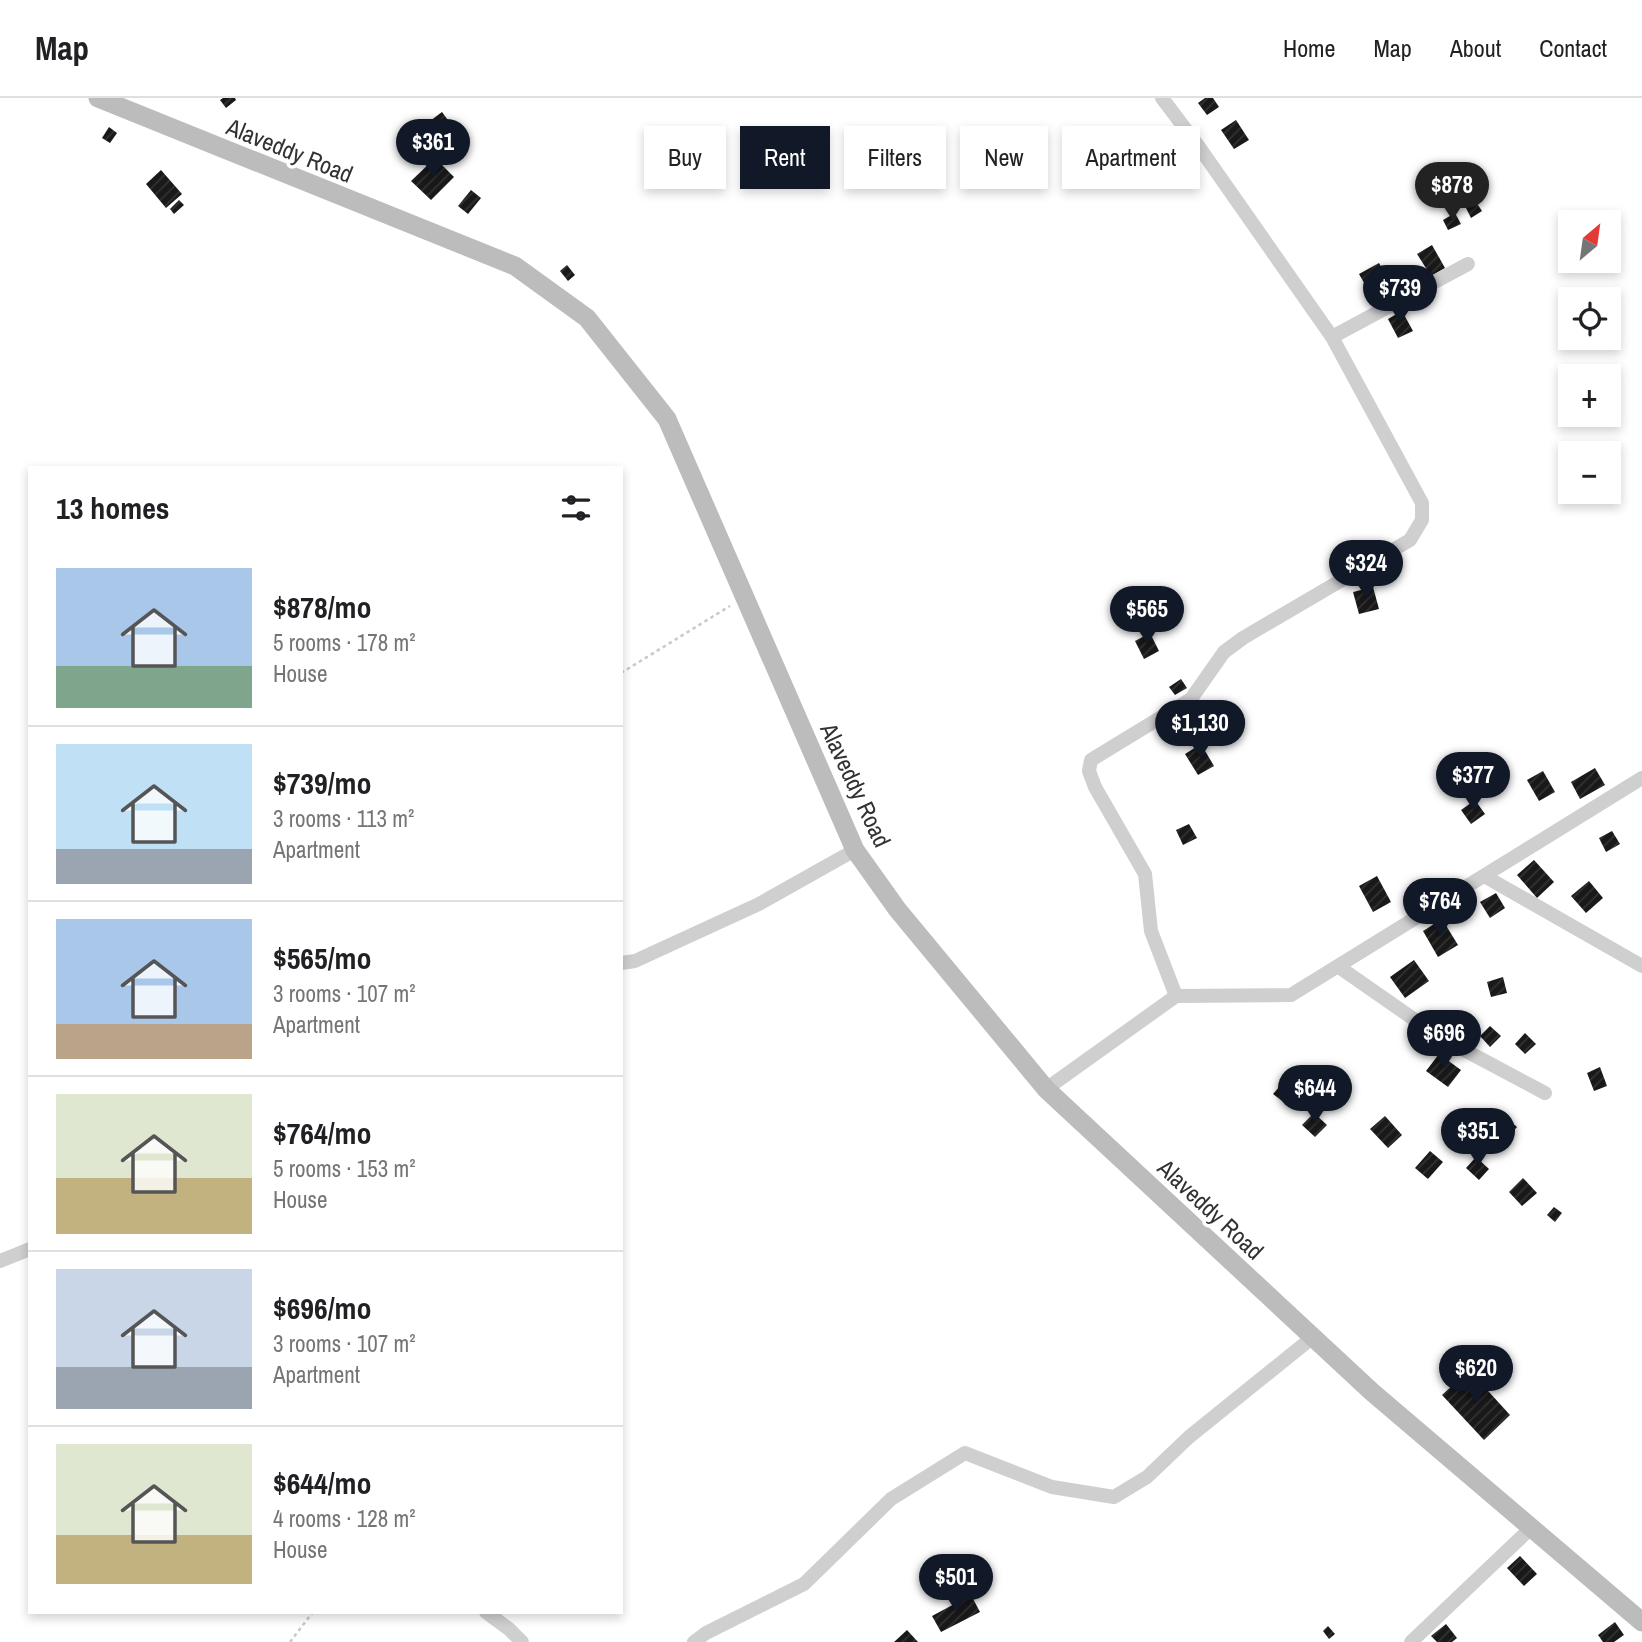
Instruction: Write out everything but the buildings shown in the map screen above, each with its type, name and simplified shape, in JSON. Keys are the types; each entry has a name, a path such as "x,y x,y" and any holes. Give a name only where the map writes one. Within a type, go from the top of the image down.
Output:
{"street":[{"name":"Alaveddy Road","path":"97,98 515,266 587,318 667,419 855,850 897,909 1046,1089 1372,1392 1642,1622"},
{"path":"1162,98 1332,337 1422,503 1422,520 1410,540 1243,638 1224,652 1191,699 1091,760 1089,771 1095,787 1144,874 1151,930 1176,996"},
{"path":"1332,337 1468,264"},
{"path":"1046,1089 1176,996 1291,995 1486,877 1642,778"},
{"path":"623,962 635,961 759,904 855,850"},
{"path":"1486,877 1642,966"},
{"path":"1339,967 1438,1036 1545,1093"},
{"path":"0,1261 28,1250"},
{"path":"694,1642 706,1633 804,1584 891,1499 965,1453 1052,1488 1114,1497 1147,1478 1189,1437 1313,1337"},
{"path":"1411,1642 1531,1528"},
{"path":"489,1614 522,1642"}],"path":[{"path":"623,672 744,596"},
{"path":"289,1642 311,1614"}]}
